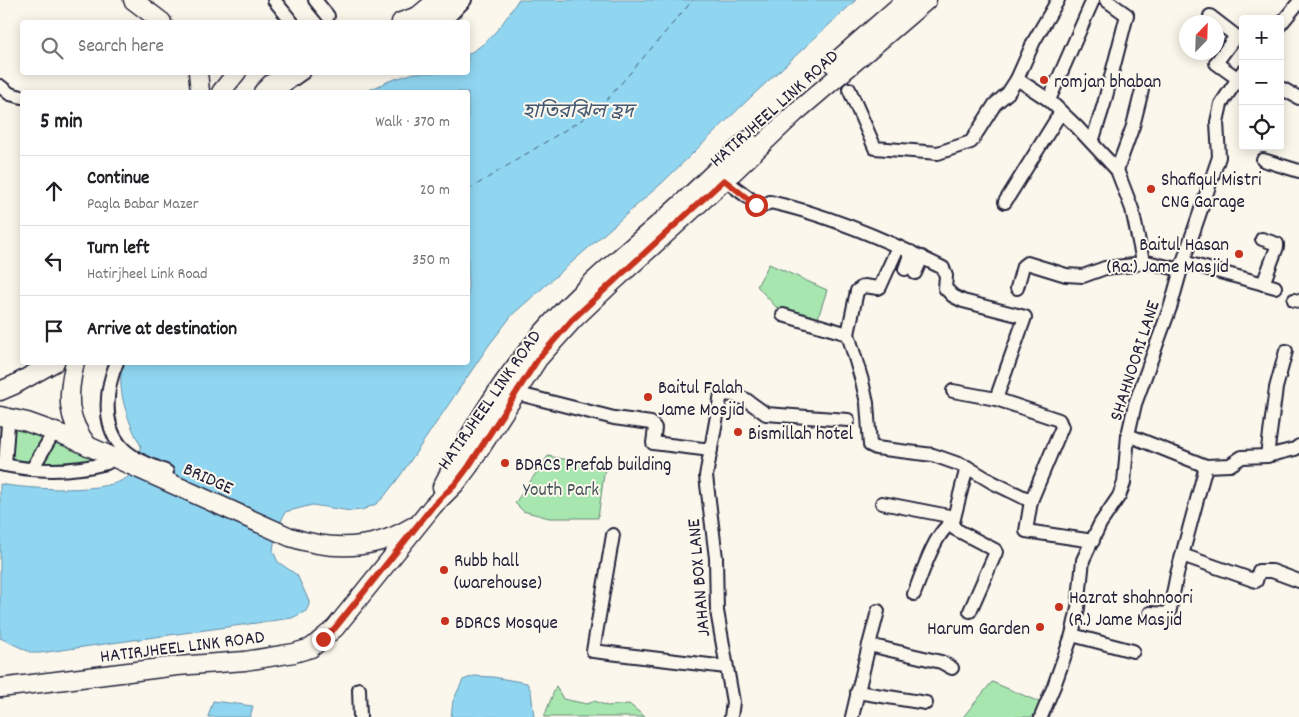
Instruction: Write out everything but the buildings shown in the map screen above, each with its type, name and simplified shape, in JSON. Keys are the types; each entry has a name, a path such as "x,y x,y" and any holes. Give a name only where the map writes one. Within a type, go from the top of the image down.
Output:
{"main road":[{"path":"133,0 159,20"},
{"path":"407,20 418,16 438,0"},
{"path":"430,20 453,0"},
{"path":"433,506 464,445 487,409 529,349 576,298 679,206 766,124 906,0"},
{"name":"HATIRJHEEL LINK ROAD","path":"0,688 177,666 245,661 303,651 315,645 335,628 433,506 457,482 538,359 572,320 795,112 927,0"},
{"path":"198,75 200,90"},
{"path":"223,90 235,75"},
{"path":"265,90 286,75"},
{"path":"0,391 49,365"},
{"path":"75,365 69,401 71,416 77,431 89,446"},
{"path":"0,378 36,373"},
{"path":"2,421 27,422 89,446"},
{"name":"BRIDGE","path":"89,446 290,537 304,541 354,546 392,538 421,522"}],"street":[{"path":"274,0 290,20"},
{"path":"315,0 328,16"},
{"path":"446,20 465,0"},
{"path":"116,365 111,376 107,404 110,426 120,445 136,458 301,534 338,542 366,540 412,530 429,513 450,486 465,453 514,382 557,336 816,102 935,0"},
{"path":"849,89 875,148 938,153 971,142 995,104 1008,93 1017,79 1034,40 1058,0"},
{"path":"1049,100 1093,0"},
{"path":"1092,142 1127,15 1106,0"},
{"path":"1284,20 1299,2"},
{"path":"1224,27 1236,36 1224,52"},
{"path":"1218,60 1216,63 1239,74"},
{"path":"280,90 300,75"},
{"name":"SHAHNOORI LANE","path":"1041,717 1072,635 1078,608 1083,560 1100,524 1119,496 1124,483 1128,436 1135,404 1171,305 1182,266 1219,157 1218,122 1221,104 1239,76"},
{"path":"1017,79 1049,100 1092,142 1117,170 1132,209 1143,261"},
{"path":"0,86 10,94 20,96"},
{"path":"1117,170 1134,126 1142,90"},
{"path":"1284,90 1299,98"},
{"path":"1004,202 1061,112"},
{"path":"1263,160 1299,171"},
{"path":"724,180 761,207 770,202 797,208 851,227 916,255 943,268 946,276 945,288 953,296 963,301 1025,317 996,399"},
{"path":"1017,288 1023,266 1027,263 1066,275 1083,276 1105,268 1134,265 1143,261 1232,274 1269,285 1277,244 1262,239"},
{"path":"898,247 880,287 864,286 857,291 848,334 867,403 870,445 876,448 933,455 967,467 992,482 1031,501"},
{"path":"910,271 916,255"},
{"path":"782,315 848,334"},
{"path":"1267,456 1276,388 1286,351"},
{"path":"953,391 996,399 1059,420 1062,427 1031,501 1026,530 1093,541"},
{"path":"516,393 614,418 651,423 655,428 653,443 711,450"},
{"name":"JAHAN BOX LANE","path":"731,717 733,702 717,611 716,558 706,476 721,394 745,399 766,414 848,420"},
{"path":"2,421 51,437 107,463 63,470 2,465 2,421"},
{"path":"1128,436 1206,466 1230,465 1242,456 1267,456 1295,449 1299,446"},
{"path":"32,468 51,437"},
{"path":"1150,613 1169,614 1182,555 1206,466"},
{"path":"967,467 953,525 956,529 995,550 996,556 970,611"},
{"path":"882,503 954,520"},
{"path":"914,594 938,539 947,525 954,520"},
{"path":"613,535 594,651 726,667"},
{"path":"1182,555 1256,581 1259,571 1272,571 1299,581"},
{"path":"852,717 856,692 878,611"},
{"path":"1072,635 1133,651"},
{"path":"869,644 941,662 952,668"},
{"path":"358,689 360,717"},
{"path":"856,692 926,703"}],"green space":[{"path":"769,264 827,290 816,324 775,306 757,286"},
{"path":"0,424 46,437 99,460 75,464 50,464 0,458"},
{"name":"Youth Park","path":"548,456 605,467 598,518 549,518 523,511 515,503"},
{"path":"992,682 1044,704 1035,717 963,717"},
{"path":"556,686 563,699 587,704 595,701 607,706 629,704 645,717 544,717"}],"water":[{"name":"হাতিরঝিল হ্রদ","path":"518,0 856,0 754,94 662,183 513,314 489,345 383,498 376,504 362,510 351,511 312,505 285,512 275,536 273,551 278,562 297,575 309,601 306,611 292,618 40,653 32,653 0,638 0,484 48,489 87,488 105,486 130,475 141,446 124,405 121,382 123,365 470,365 470,90 369,90 408,75 470,75 470,53 490,38"},
{"path":"474,676 527,683 531,691 534,717 451,717 453,701 463,680"},
{"path":"213,701 253,706 250,717 208,717"}],"ferry route":[{"path":"470,189 599,109 693,0"}],"place":[{"name":"romjan bhaban","path":"1044,80"},
{"name":"Shafiqul Mistri CNG Garage","path":"1151,189"},
{"name":"Baitul Hasan (Ra:) Jame Masjid","path":"1239,254"},
{"name":"Baitul Falah Jame Mosjid","path":"648,397"},
{"name":"Bismillah hotel","path":"738,432"},
{"name":"BDRCS Prefab building","path":"505,463"},
{"name":"Rubb hall (warehouse)","path":"444,570"},
{"name":"Hazrat shahnoori (R.) Jame Masjid","path":"1059,607"},
{"name":"BDRCS Mosque","path":"445,621"},
{"name":"Harum Garden","path":"1040,627"}],"route":[{"path":"323,639 335,628 433,506 457,482 538,359 572,320 724,180 756,205"}]}
